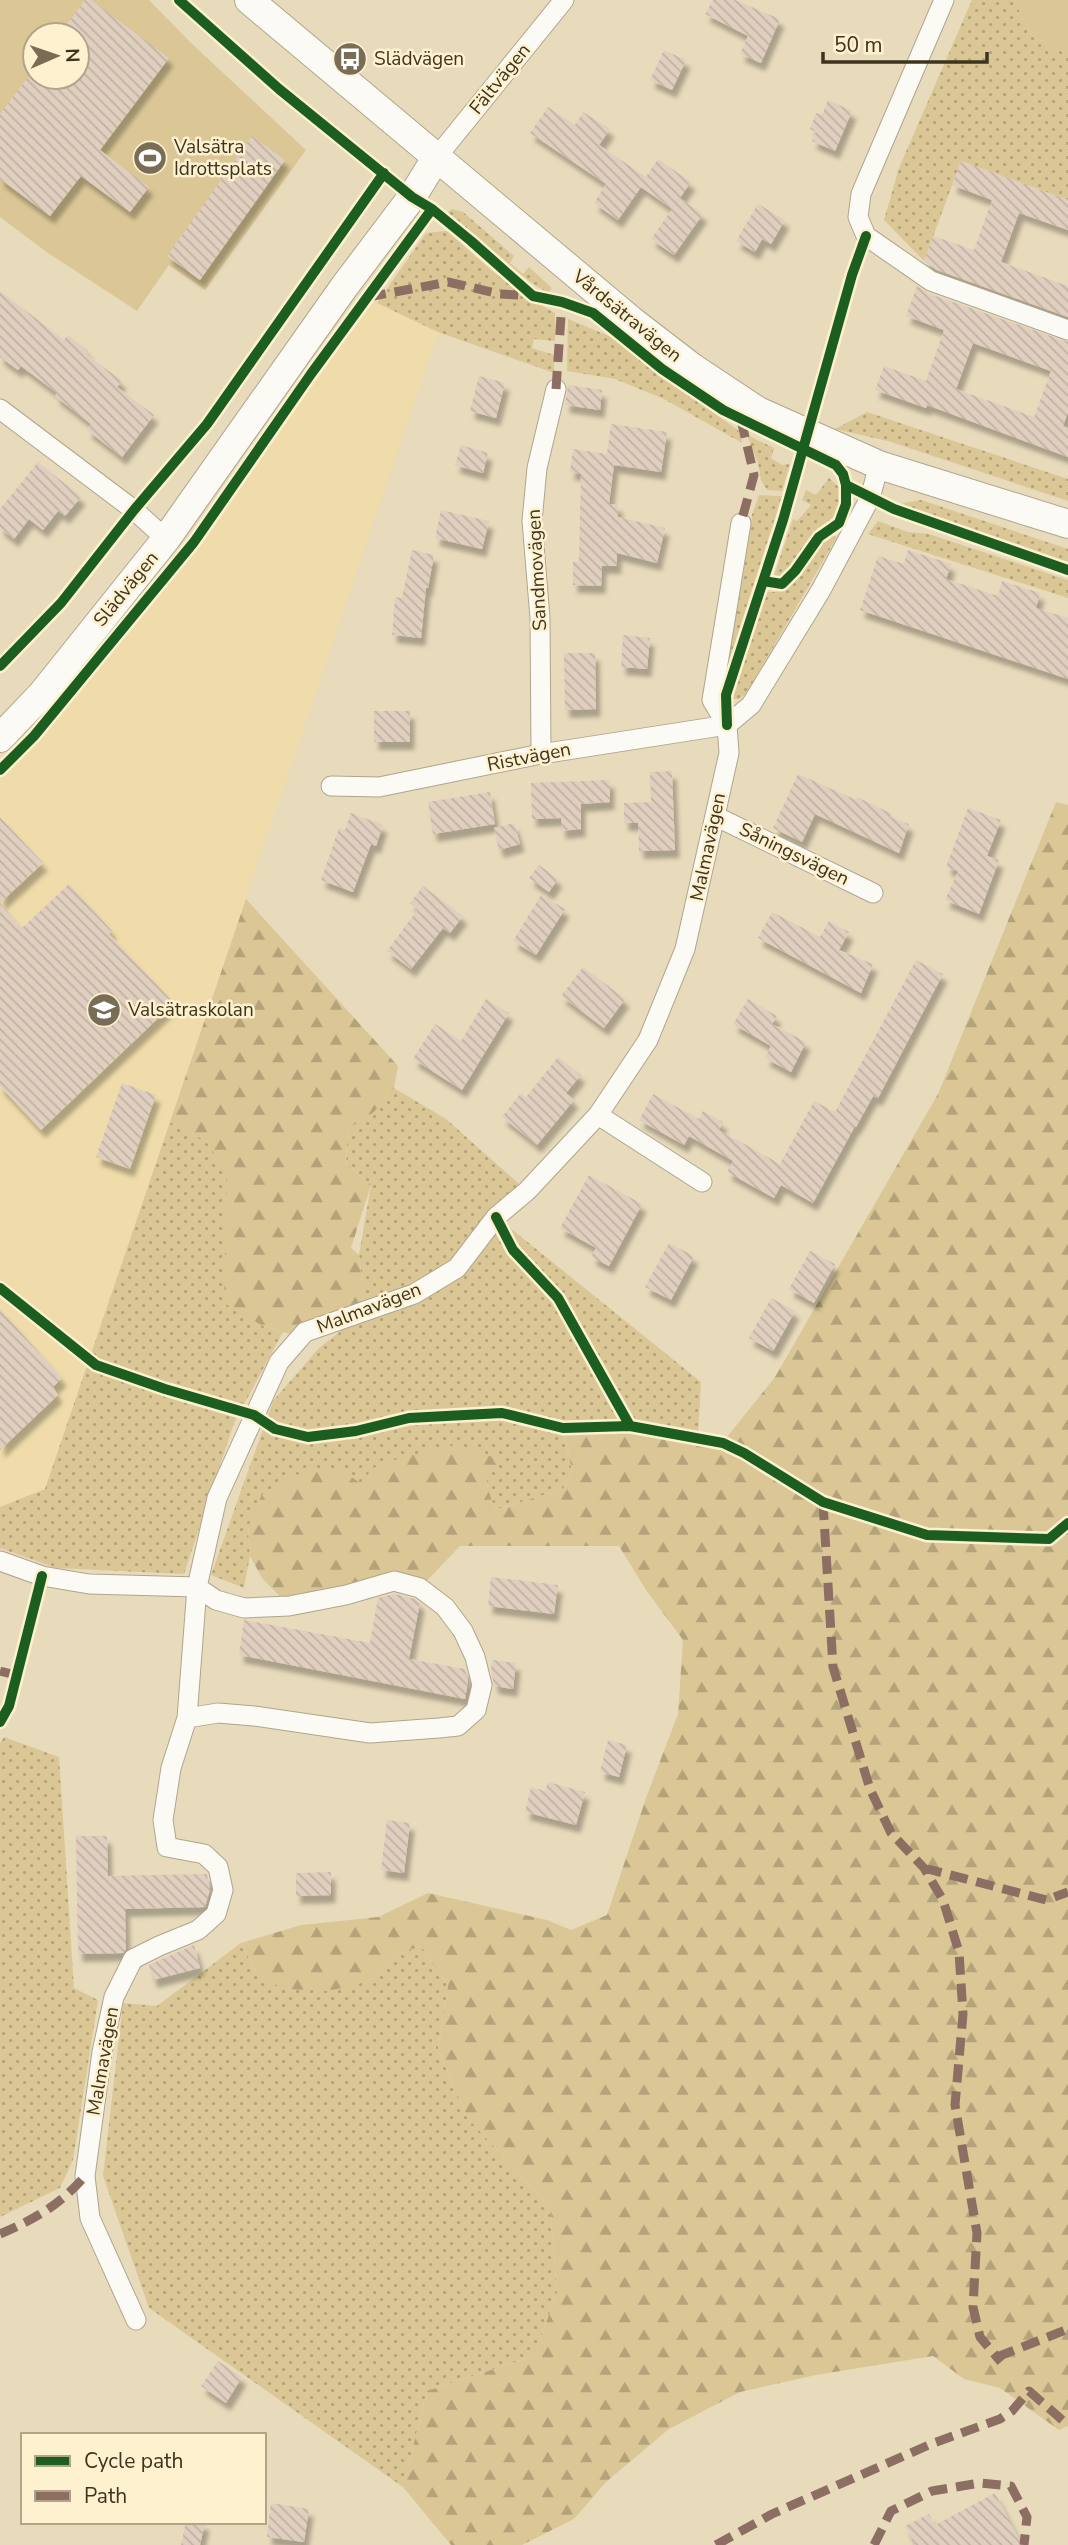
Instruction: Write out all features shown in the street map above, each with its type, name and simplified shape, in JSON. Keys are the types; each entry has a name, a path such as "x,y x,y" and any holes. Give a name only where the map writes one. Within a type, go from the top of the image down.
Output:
{"main road":[{"name":"Vårdsätravägen","path":"249,0 632,321 693,368 758,411 879,465 1068,524"},
{"name":"Slädvägen","path":"0,738 42,694 166,539 344,287 412,197 436,158"}],"street":[{"name":"Fältvägen","path":"436,158 564,0"},
{"path":"944,0 862,194 858,217 866,236 931,281 1068,330"},
{"name":"Sandmovägen","path":"541,754 540,618 532,521 537,468 556,389"},
{"path":"2,415 134,510 166,539"},
{"path":"727,724 751,705 821,590 870,498 879,465"},
{"name":"Malmavägen","path":"136,2320 90,2218 85,2176 102,2052 114,1997 133,1959 159,1945 198,1930 216,1914 223,1890 218,1867 204,1853 167,1847 163,1820 172,1768 187,1718 197,1587 217,1499 279,1362 305,1332 414,1294 457,1268 496,1217 527,1191 598,1115 648,1040 685,950 729,753 727,724 712,700 741,523"},
{"name":"Ristvägen","path":"331,786 379,787 541,754 727,724"},
{"name":"Såningsvägen","path":"715,816 873,893"},
{"path":"598,1115 702,1182"},
{"path":"0,1561 42,1576 89,1584 197,1587 216,1600 244,1608 289,1605 334,1597 394,1581 420,1588 445,1607 463,1631 475,1657 482,1685 476,1710 458,1726 370,1733 218,1713 187,1718"}],"shaded area":[{"name":"Valsätraskolan","path":"366,301 377,303 438,332 45,1489 0,1507 0,774 63,707 188,552"}],"green space":[{"name":"Valsätra Idrottsplats","path":"0,0 149,0 306,150 205,290 169,265 137,311 45,251 0,217"},
{"path":"972,0 1014,0 1032,36 1068,55 1068,200 961,161 924,261 884,220 899,168"},
{"path":"1014,0 1068,0 1068,55 1032,36"},
{"path":"452,209 463,212 514,256 510,263 523,274 529,267 552,288 548,293 521,275 446,214"},
{"path":"447,231 512,286 555,313 555,341 534,339 532,348 554,355 554,373 438,332 377,303 426,233"},
{"path":"568,319 609,336 739,431 742,443 664,399 615,379 567,371"},
{"path":"867,412 1068,479 1068,501 888,441 835,429"},
{"path":"747,435 774,448 771,458 782,465 790,464 782,491 767,490 761,480 758,463"},
{"path":"829,478 841,489 842,498 838,512 812,537 783,579 779,580 774,576 793,519 797,521 811,505 802,500 806,490 816,495"},
{"path":"759,495 782,496 723,680 752,515"},
{"path":"921,500 1068,549 1068,563 905,509 903,503"},
{"path":"878,521 908,532 929,534 1068,580 1068,598 868,534"},
{"path":"832,533 837,537 746,694 739,699 730,699 767,592 784,590 791,586 818,546"},
{"path":"1056,802 1068,805 1068,2426 1059,2430 1000,2388 964,2379 933,2356 816,2375 740,2392 669,2429 606,2482 574,2519 522,2545 451,2545 403,2487 427,2391 534,2356 557,2293 550,2208 467,2117 438,2049 448,1986 421,1946 396,1955 369,1981 329,1991 285,1989 259,1977 241,1943 301,1925 378,1917 428,1893 547,1920 571,1930 607,1915 646,1798 678,1714 683,1640 646,1590 619,1546 460,1546 420,1588 394,1581 289,1606 262,1578 250,1556 248,1527 262,1494 300,1473 341,1470 360,1483 373,1468 403,1457 456,1445 499,1459 486,1483 495,1510 563,1489 572,1471 563,1428 630,1426 723,1442 775,1377 938,1094"},
{"path":"246,899 398,1066 394,1088 374,1112 348,1129 346,1163 371,1185 351,1248 359,1255 365,1312 301,1337 263,1326 224,1303 227,1173 206,1141 170,1122"},
{"path":"394,1088 446,1119 527,1191 504,1223 701,1382 697,1455 563,1429 572,1471 563,1489 495,1510 486,1483 360,1483 248,1527 250,1556 244,1588 211,1575 273,1401 319,1348 365,1312 359,1255 371,1185 346,1163 348,1129 374,1112"},
{"path":"170,1122 207,1141 227,1173 227,1236 263,1326 283,1332 234,1423 184,1574 56,1568 0,1548 0,1507 45,1489"},
{"path":"4,1737 59,1757 74,1988 98,2000 73,2160 60,2188 0,2217 0,1743"},
{"path":"241,1943 259,1977 369,1981 396,1955 421,1946 448,1986 438,2049 467,2117 550,2208 557,2293 534,2356 427,2391 403,2487 149,2308 103,2176 123,2003 157,2006"}],"building":[{"path":"85,0 91,0 169,58 100,150 149,187 130,212 81,176 50,216 0,179 0,114 21,86 21,91 91,91 91,21 69,21"},
{"path":"713,0 735,0 780,19 761,63 740,54 748,36 705,14"},
{"path":"664,50 686,60 672,90 650,80"},
{"path":"828,100 852,111 835,151 812,141 816,132 810,129 816,113 822,115"},
{"path":"548,107 575,125 583,112 610,129 599,145 646,177 658,159 691,182 672,209 641,187 618,220 594,203 606,184 530,133"},
{"path":"252,136 285,160 200,280 167,256"},
{"path":"961,161 1068,200 1068,230 1019,213 1001,262 1068,286 1068,317 937,270 924,261 933,236 974,250 992,200 952,185"},
{"path":"680,198 703,214 674,255 651,239"},
{"path":"758,204 785,220 771,244 762,239 755,252 736,241"},
{"path":"917,286 927,293 1068,342 1068,412 1063,426 1068,428 1068,457 927,405 926,408 875,390 884,366 926,381 944,330 906,316","holes":["973,343 1051,371 1034,417 956,389"]},
{"path":"0,291 64,340 68,335 88,351 86,354 122,381 117,387 154,415 122,457 87,430 91,424 55,396 57,393 21,366 18,370 0,357"},
{"path":"479,376 505,383 496,418 470,411"},
{"path":"568,385 602,390 600,410 565,405"},
{"path":"611,424 667,432 661,472 614,465 609,504 618,504 618,517 665,528 657,563 617,553 617,566 602,566 601,586 573,585 573,562 579,562 581,474 570,472 573,449 607,454"},
{"path":"461,445 488,453 483,473 455,465"},
{"path":"38,462 81,497 65,516 58,511 43,530 29,519 14,539 0,528 0,509"},
{"path":"441,510 489,521 482,549 435,538"},
{"path":"412,550 434,555 426,588 421,638 392,635 395,597 402,598"},
{"path":"908,550 951,564 946,579 998,596 1002,581 1040,593 1036,608 1068,618 1068,679 860,610 878,556 904,564"},
{"path":"623,635 650,638 647,669 621,667"},
{"path":"564,653 595,653 596,709 565,710"},
{"path":"374,711 410,711 410,742 374,742"},
{"path":"672,771 675,850 639,851 638,823 624,823 624,803 651,802 650,772"},
{"path":"798,774 856,800 857,797 892,814 890,817 909,824 899,853 815,814 802,842 773,828"},
{"path":"610,780 610,802 581,804 581,829 561,831 561,818 532,819 531,783"},
{"path":"490,792 495,824 433,834 428,802"},
{"path":"968,808 1001,820 987,856 999,860 979,914 945,900 958,871 946,867"},
{"path":"351,813 383,825 376,846 371,844 353,892 321,880 339,828 345,830"},
{"path":"0,817 43,863 0,903"},
{"path":"514,823 520,844 499,850 494,828"},
{"path":"539,865 558,879 549,892 529,878"},
{"path":"69,884 112,931 109,934 174,1003 41,1130 0,1086 0,903 22,928"},
{"path":"423,886 463,916 450,933 443,928 411,969 387,951 418,909 410,903"},
{"path":"541,895 565,909 536,955 513,941"},
{"path":"772,912 820,937 829,921 849,932 839,950 873,964 861,993 758,938"},
{"path":"916,960 943,974 878,1098 873,1096 813,1203 781,1185 774,1198 727,1172 733,1161 689,1136 684,1145 639,1120 653,1094 699,1119 703,1111 723,1122 719,1130 780,1164 814,1101 835,1112"},
{"path":"583,967 625,999 604,1028 561,996"},
{"path":"486,999 509,1013 462,1090 413,1059 435,1024 461,1041"},
{"path":"748,999 777,1016 772,1024 806,1042 791,1072 765,1058 771,1046 733,1024"},
{"path":"558,1057 581,1075 566,1093 574,1100 537,1145 502,1117 521,1093 526,1097"},
{"path":"122,1083 156,1095 130,1169 96,1157"},
{"path":"589,1175 642,1204 609,1266 591,1257 596,1248 560,1228"},
{"path":"669,1243 694,1256 671,1300 645,1287"},
{"path":"810,1251 835,1264 814,1303 789,1289"},
{"path":"771,1298 795,1311 773,1351 749,1338"},
{"path":"0,1309 62,1378 53,1387 58,1395 0,1450"},
{"path":"491,1577 558,1585 554,1614 488,1606"},
{"path":"394,1594 415,1599 420,1603 409,1659 465,1669 468,1682 465,1699 239,1655 244,1620 370,1643 378,1598"},
{"path":"492,1660 516,1663 513,1689 494,1686"},
{"path":"608,1740 627,1745 619,1777 600,1772"},
{"path":"548,1782 585,1792 576,1825 525,1812 531,1787 545,1791"},
{"path":"387,1820 410,1823 404,1873 381,1870"},
{"path":"76,1836 107,1836 108,1876 207,1874 210,1890 205,1907 125,1909 126,1949 123,1953 78,1954"},
{"path":"331,1872 331,1895 296,1896 296,1873"},
{"path":"194,1945 200,1968 153,1980 149,1965"},
{"path":"218,2361 242,2377 226,2403 201,2386"},
{"path":"995,2493 1022,2545 915,2545 905,2526 929,2514 935,2525"},
{"path":"271,2503 309,2509 304,2542 267,2537"},
{"path":"186,2524 205,2524 200,2545 181,2545"}],"marked path":[{"path":"368,297 448,282 500,294 533,296"},
{"path":"556,389 562,302"},
{"path":"741,420 754,475 741,523"},
{"path":"823,1502 833,1667 870,1789 891,1833 924,1868 943,1900 959,1952 963,2014 955,2105 977,2233 973,2307 980,2337 1001,2362"},
{"path":"0,1671 16,1675"},
{"path":"924,1868 1046,1900 1068,1892"},
{"path":"0,2234 46,2210 85,2176"},
{"path":"997,2357 1068,2329"},
{"path":"716,2545 772,2514 931,2444 1000,2419 1012,2411 1029,2391 1068,2425"},
{"path":"874,2545 891,2511 932,2491 980,2483 1011,2486 1027,2517 1024,2545"}],"cycle path":[{"path":"179,0 279,89 412,197 432,209 533,296 562,302 593,313 662,369 723,410 836,465 843,474 846,485 894,509 1068,570"},
{"path":"0,666 61,603 134,510 207,424 384,173"},
{"path":"0,770 34,736 194,542 311,374 432,209"},
{"path":"727,725 726,695 783,520 852,275 866,236"},
{"path":"763,581 782,584 795,571 819,537 839,523 846,504 846,485"},
{"path":"496,1217 513,1250 558,1298 630,1426"},
{"path":"0,1288 96,1365 254,1415 275,1429 308,1437 356,1431 409,1418 502,1413 563,1428 630,1426 723,1443 823,1502 927,1535 1049,1539 1068,1523"},
{"path":"0,1722 9,1706 42,1576"}],"place":[{"name":"Slädvägen","path":"350,59"},
{"name":"Valsätra Idrottsplats","path":"150,158"},
{"name":"Valsätraskolan","path":"104,1010"}]}
